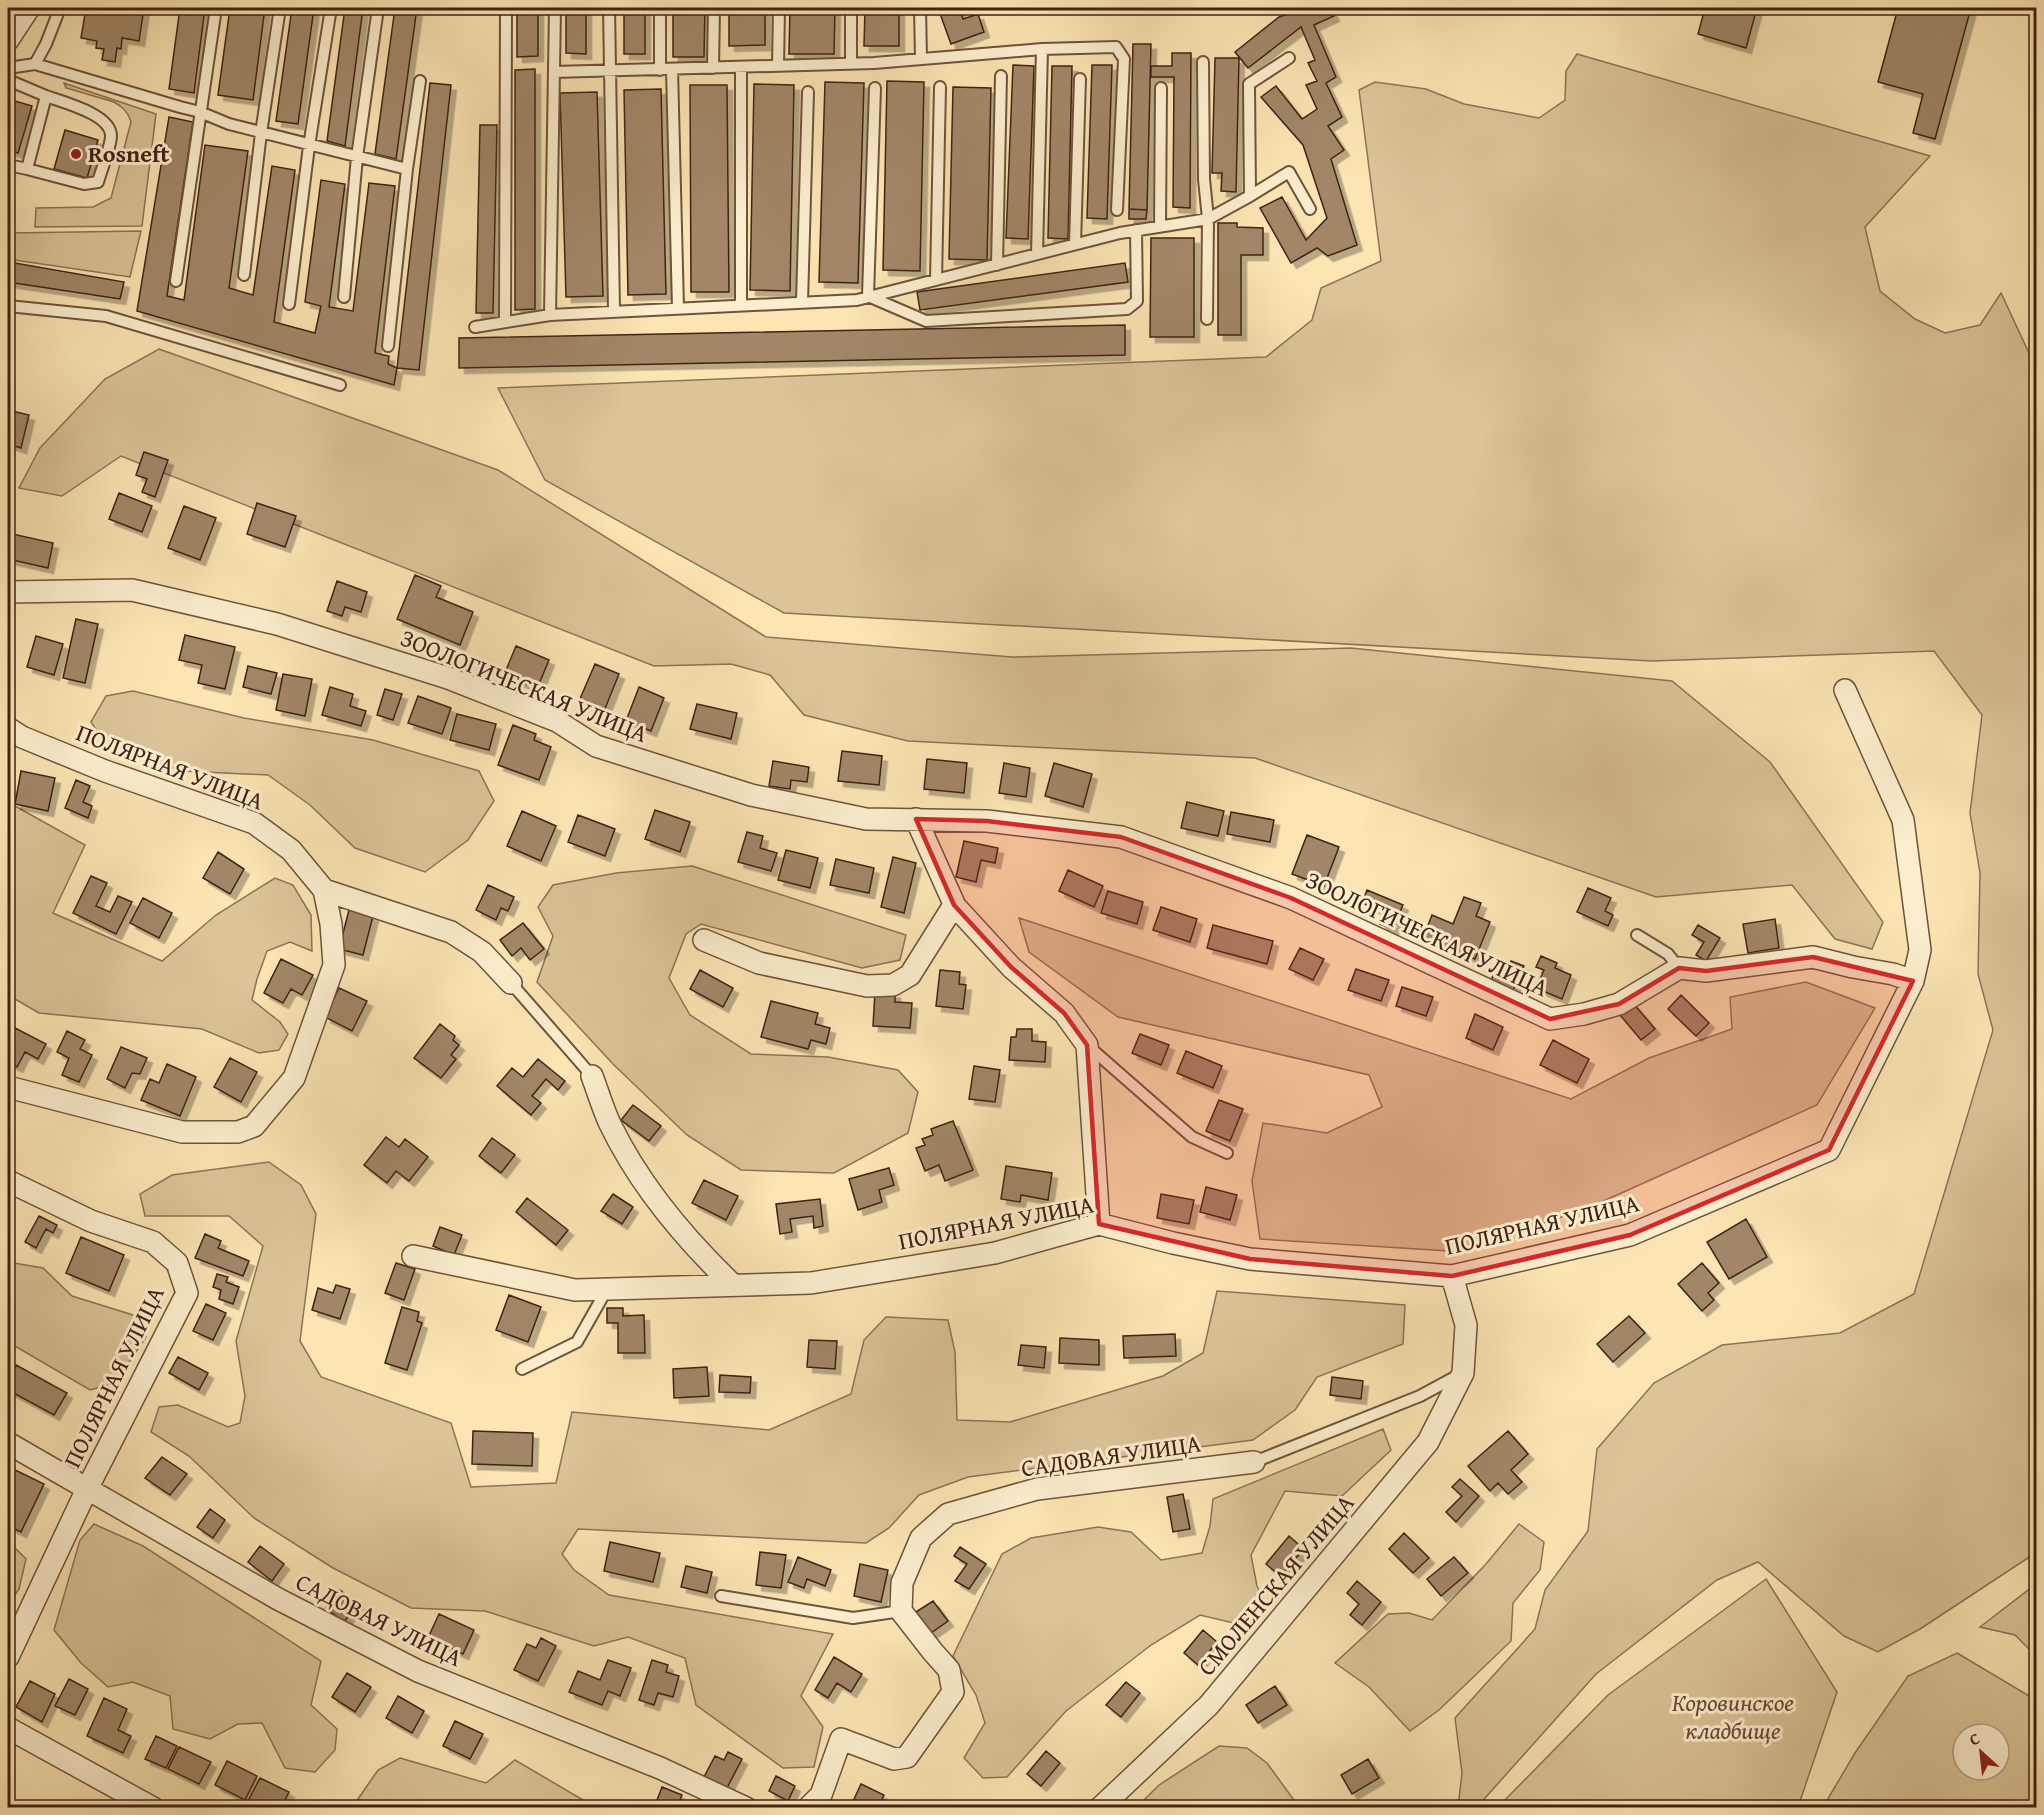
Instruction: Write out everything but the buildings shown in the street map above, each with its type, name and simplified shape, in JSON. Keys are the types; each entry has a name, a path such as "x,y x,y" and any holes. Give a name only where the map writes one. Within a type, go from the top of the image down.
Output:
{"street":[{"path":"8,40 29,8"},
{"name":"ЗООЛОГИЧЕСКАЯ УЛИЦА","path":"8,592 132,590 277,624 448,678 556,721 597,746 751,795 866,819 987,820 1120,837 1291,898 1550,1019 1584,1014 1619,1004 1679,968"},
{"name":"ПОЛЯРНАЯ УЛИЦА","path":"413,1256 575,1290 811,1283 983,1255 1099,1224 1250,1259 1452,1276 1630,1235 1829,1150 1912,981 1920,950 1903,820 1845,690"},
{"name":"ПОЛЯРНАЯ УЛИЦА","path":"8,728 22,737 105,771 254,823 291,850 324,890 331,924 334,965 294,1078 254,1126 238,1132 182,1132 8,1088"},
{"path":"916,819 954,904 1011,967 1064,1013 1087,1045 1099,1224"},
{"path":"324,890 451,932 482,952 511,983"},
{"path":"704,940 759,963 867,986 893,985 910,975 954,904"},
{"path":"1679,968 1706,971 1813,957 1893,974 1912,981"},
{"path":"592,1076 610,1123 646,1186 699,1252 732,1284"},
{"name":"ПОЛЯРНАЯ УЛИЦА","path":"8,1181 91,1221 153,1242 177,1263 187,1293 87,1489 8,1657"},
{"path":"1452,1276 1466,1325 1463,1373"},
{"name":"СМОЛЕНСКАЯ УЛИЦА","path":"1100,1808 1209,1705 1428,1442 1463,1373"},
{"name":"САДОВАЯ УЛИЦА","path":"8,1443 278,1599 418,1671 660,1768 746,1808"},
{"name":"САДОВАЯ УЛИЦА","path":"901,1611 902,1583 921,1538 948,1514 1037,1489 1254,1462"},
{"path":"808,1808 820,1795 841,1739 894,1759 907,1757 953,1692 949,1670 901,1611"},
{"path":"8,1728 153,1808"}],"lane":[{"path":"35,64 60,8"},
{"path":"177,281 216,8"},
{"path":"244,275 261,133 280,8"},
{"path":"289,304 309,146 331,8"},
{"path":"344,297 357,156 378,8"},
{"path":"505,322 506,8"},
{"path":"550,315 555,8"},
{"path":"609,8 614,311"},
{"path":"660,8 660,70"},
{"path":"713,68 714,8"},
{"path":"778,66 779,8"},
{"path":"851,8 851,64"},
{"path":"920,8 921,59"},
{"path":"554,72 851,64 1042,49 1116,47 1124,58 1116,210"},
{"path":"1037,254 1042,49"},
{"path":"1250,196 1249,84 1289,58"},
{"path":"1203,62 1204,179 1209,219 1207,319"},
{"path":"8,68 35,64 200,112 229,124 407,169"},
{"path":"741,67 741,305"},
{"path":"672,69 678,308"},
{"path":"997,264 1001,76"},
{"path":"1075,244 1080,79"},
{"path":"8,80 88,111 107,126 111,135 98,182 84,184 8,165"},
{"path":"388,346 407,169 420,81"},
{"path":"936,280 939,87"},
{"path":"868,296 875,88"},
{"path":"1161,88 1161,226"},
{"path":"801,302 808,92"},
{"path":"27,169 46,96"},
{"path":"475,327 550,315 857,300 1075,244 1136,230 1209,219 1289,172 1310,209"},
{"path":"868,296 926,321 1127,309 1137,301 1136,230"},
{"path":"8,306 106,316 340,385"},
{"path":"1637,935 1668,954 1679,968"},
{"path":"511,983 592,1076"},
{"path":"1087,1045 1192,1137 1227,1153"},
{"path":"522,1369 577,1342 607,1289"},
{"path":"1254,1462 1420,1396 1463,1373"},
{"path":"722,1596 853,1618 901,1611"}],"highlighted area":[{"path":"916,819 987,821 1121,837 1291,898 1550,1019 1619,1004 1679,968 1706,971 1813,957 1913,981 1829,1150 1630,1235 1452,1276 1250,1259 1099,1224 1087,1045 1064,1013 1011,967 954,905"}],"green space":[{"path":"1577,54 1930,156 1865,227 1880,291 1915,319 1945,333 1980,325 2001,293 2036,368 2036,1550 2034,1554 1920,1629 1878,1652 1844,1636 1758,1562 1717,1580 1596,1674 1477,1807 1458,1807 1462,1773 1455,1718 1535,1629 1545,1590 1588,1531 1597,1449 1654,1383 1722,1345 1840,1333 1914,1294 1993,1030 1978,974 1980,873 1970,813 1982,715 1934,651 1652,661 784,613 545,480 498,388 1266,357 1312,320 1321,288 1381,261 1359,90 1375,82 1426,89 1464,104 1539,118 1565,100 1566,71"},
{"path":"64,83 156,114 142,226 35,227 36,208 93,207 111,198 131,122 125,110 114,102 66,88"},
{"path":"141,231 130,277 8,259 8,233"},
{"path":"159,349 498,470 766,637 1012,657 1351,648 1672,681 1770,762 1883,922 1872,949 1835,939 1792,885 1656,897 1255,758 908,741 804,715 770,675 731,664 654,666 121,456 62,496 19,488 40,448 105,379"},
{"path":"133,691 244,718 373,740 479,771 494,801 468,840 425,872 355,848 310,805 268,775 181,771 104,742 91,722 106,696"},
{"path":"8,802 85,845 53,913 162,961 216,915 275,878 293,885 311,915 312,951 290,942 267,951 252,1000 280,1022 288,1034 279,1050 259,1053 202,1029 39,1013 8,995"},
{"path":"692,866 906,935 900,960 862,968 701,924 686,934 669,978 690,1015 751,1054 828,1057 898,1070 918,1092 908,1133 834,1173 741,1170 687,1135 614,1065 537,982 553,936 538,907 553,885 616,873"},
{"path":"1019,918 1571,1099 1649,1058 1732,1029 1730,997 1806,982 1875,1008 1817,1105 1597,1204 1465,1252 1260,1239 1252,1181 1263,1123 1327,1133 1382,1107 1369,1075 1118,1017 1029,952"},
{"path":"269,1162 301,1185 316,1214 300,1341 321,1377 451,1423 471,1487 556,1483 572,1412 769,1430 851,1394 864,1340 886,1317 948,1320 955,1352 957,1420 1010,1422 1163,1376 1203,1353 1217,1291 1405,1305 1403,1344 1317,1377 1295,1410 1253,1440 968,1477 919,1495 889,1528 866,1543 578,1529 562,1554 574,1570 609,1595 833,1634 801,1696 823,1727 814,1767 783,1768 696,1705 685,1658 628,1637 594,1646 485,1611 411,1608 333,1568 254,1518 189,1456 151,1432 159,1407 178,1405 228,1427 240,1423 245,1396 236,1341 263,1246 229,1216 145,1216 140,1194 172,1175"},
{"path":"8,1262 43,1268 72,1296 133,1315 146,1337 115,1383 90,1390 8,1342"},
{"path":"1383,1429 1391,1450 1342,1496 1285,1491 1251,1555 1257,1586 1265,1602 1242,1625 1200,1615 1151,1645 1066,1711 1007,1777 983,1778 964,1758 985,1723 976,1695 953,1656 1002,1554 1031,1538 1098,1527 1131,1532 1161,1560 1202,1553 1210,1526 1213,1499"},
{"path":"94,1524 143,1546 321,1661 311,1705 337,1729 335,1750 315,1772 285,1768 262,1723 238,1724 210,1739 173,1729 170,1696 133,1682 108,1687 81,1663 54,1630 80,1540"},
{"path":"1519,1524 1544,1542 1540,1570 1513,1603 1511,1641 1439,1710 1410,1731 1369,1687 1335,1663 1388,1614 1409,1613 1432,1620 1486,1564"},
{"path":"8,1549 16,1549 26,1559 19,1589 8,1605"},
{"name":"Коровинское кладбище","path":"1766,1579 1837,1692 1798,1807 1498,1807 1608,1695"},
{"path":"2036,1584 2036,1656 2015,1635 1980,1627"},
{"path":"1957,1653 2036,1700 2036,1807 1823,1807 1855,1753 1908,1676"},
{"path":"1219,1746 1247,1748 1267,1763 1299,1807 1137,1807 1159,1785"},
{"path":"400,1758 486,1783 515,1760 595,1807 379,1808 358,1799 378,1770"}],"place":[{"name":"Rosneft","path":"76,154"}]}
